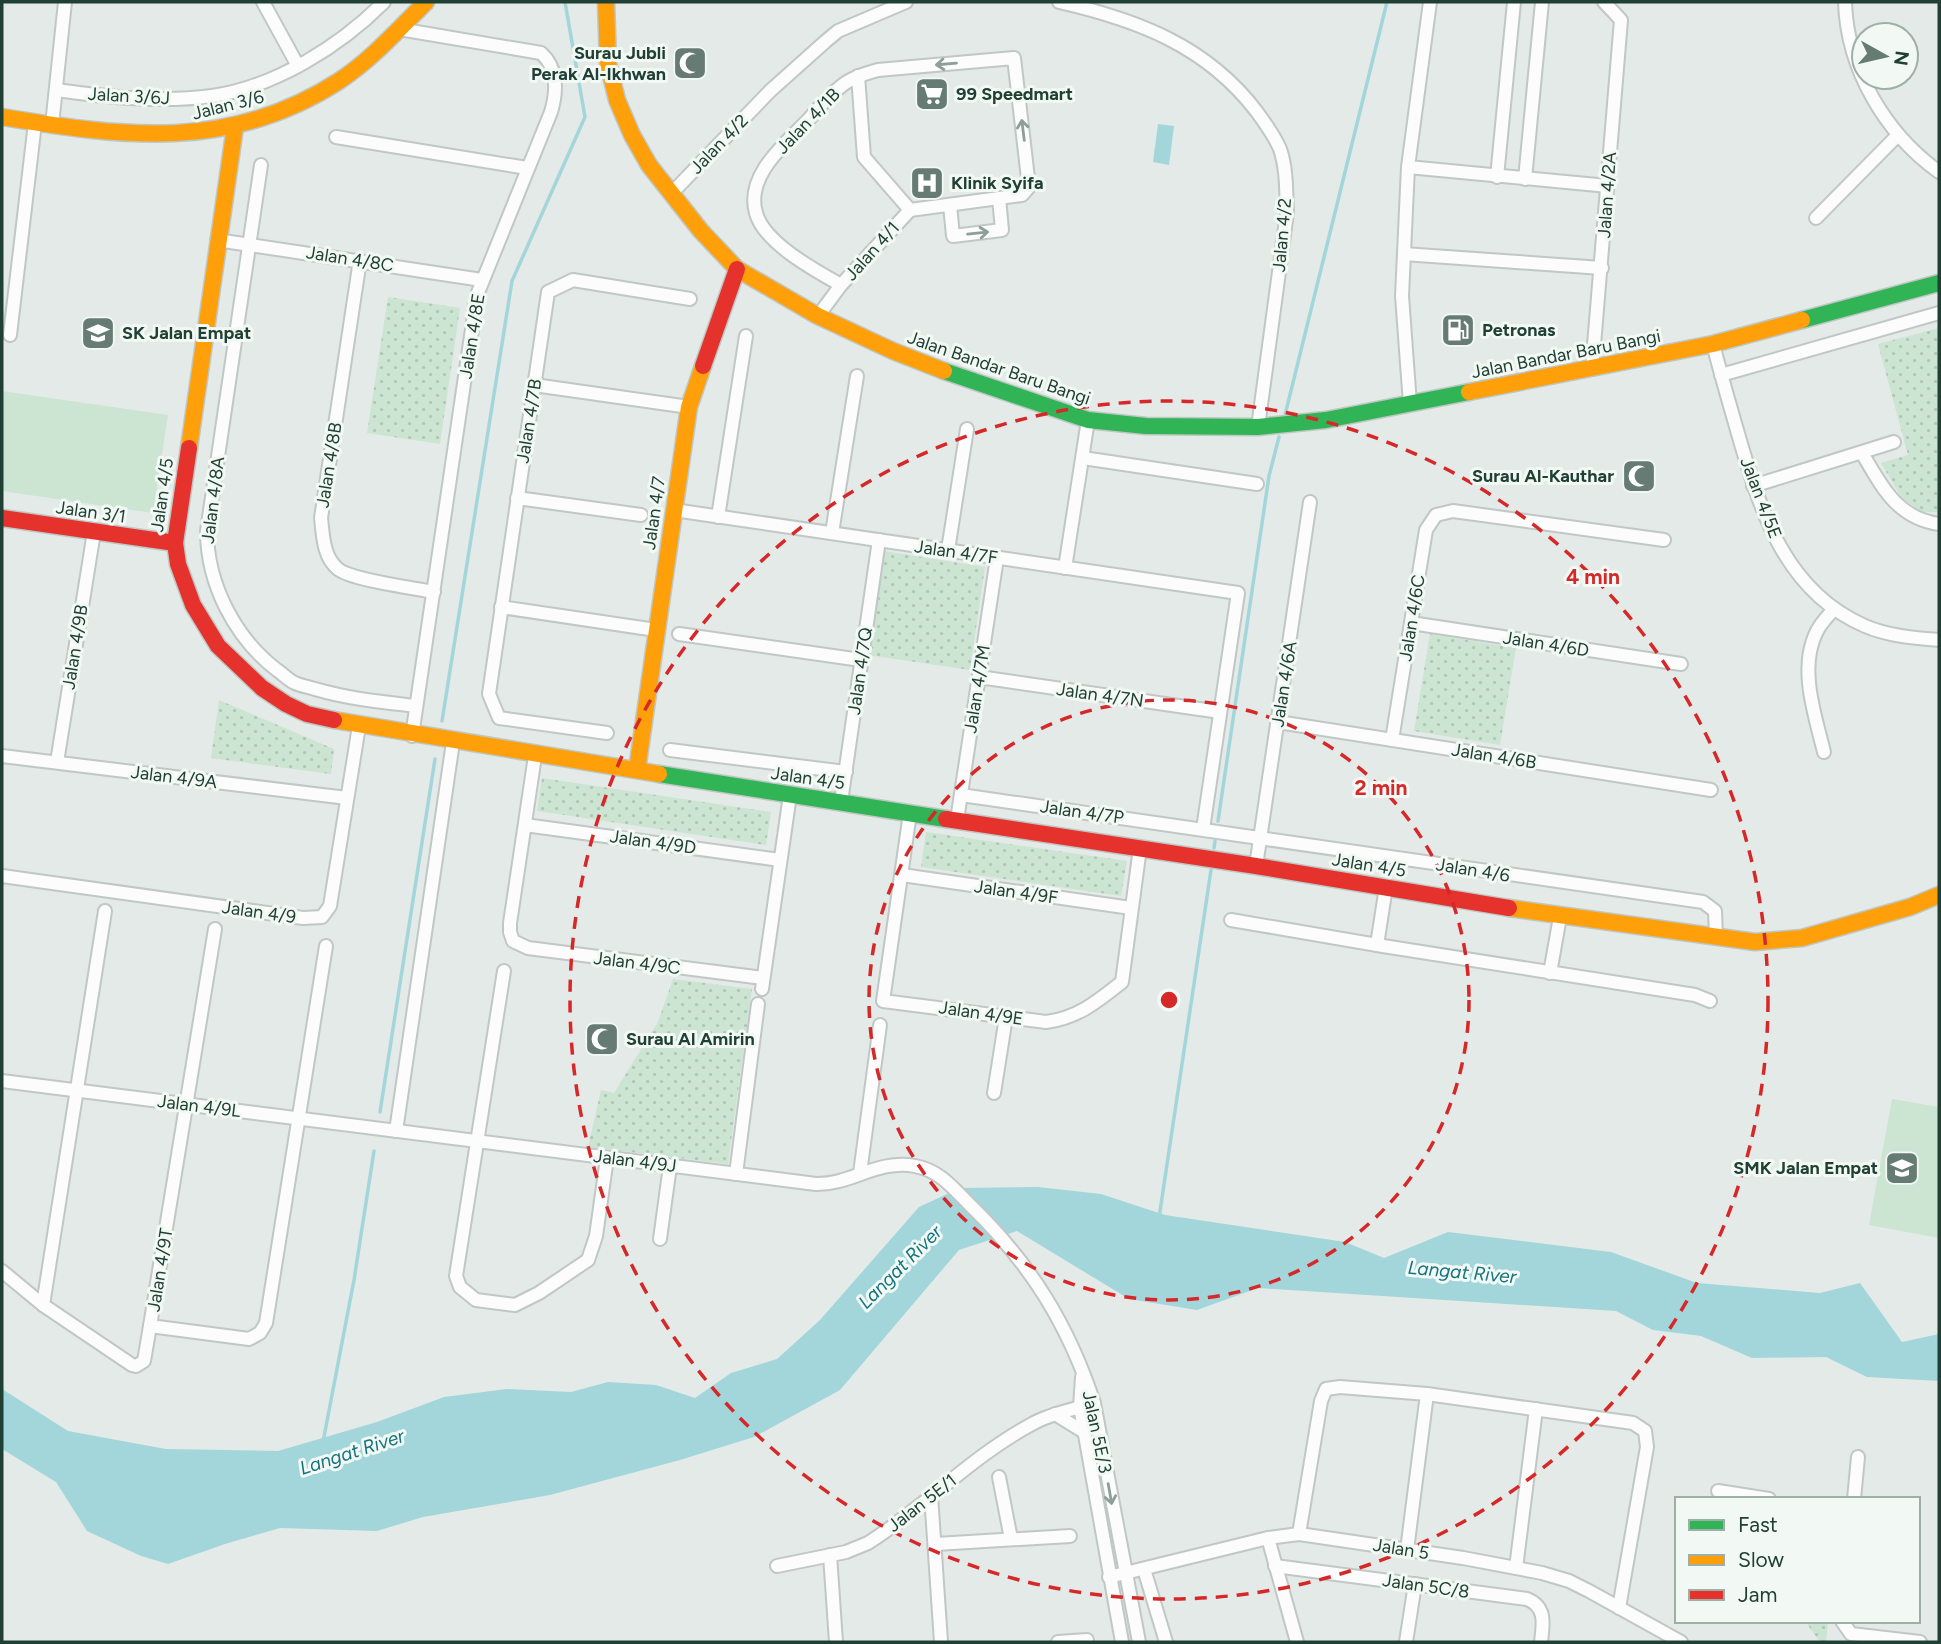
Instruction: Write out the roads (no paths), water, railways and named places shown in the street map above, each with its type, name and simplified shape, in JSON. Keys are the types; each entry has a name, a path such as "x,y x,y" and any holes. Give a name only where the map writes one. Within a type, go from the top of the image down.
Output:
{"street":[{"path":"10,335 43,124 56,90 65,2"},
{"path":"263,2 298,66"},
{"name":"Jalan 3/6J","path":"56,90 118,98 169,99 214,96 245,88 326,51 384,2"},
{"name":"Jalan 3/6","path":"2,117 155,136 190,135 265,119 301,103 340,80 426,2"},
{"name":"Jalan Bandar Baru Bangi","path":"606,2 608,63 617,100 632,135 649,165 671,194 737,269 818,316 893,351 977,384 1088,420 1146,426 1258,427 1326,420 1713,344 1939,283"},
{"name":"Jalan 4/2","path":"671,194 770,91 825,41 838,31 906,2"},
{"name":"Jalan 4/2","path":"1059,2 1108,13 1175,40 1212,65 1242,92 1280,150 1286,180 1287,214 1258,427"},
{"path":"1410,404 1402,296 1408,167 1430,2"},
{"path":"1497,177 1514,2"},
{"path":"1525,179 1542,2"},
{"name":"Jalan 4/2A","path":"1592,369 1621,20 1604,2"},
{"path":"1845,2 1849,38 1868,92 1898,135 1939,172"},
{"name":"Jalan 4/8E","path":"399,29 541,53 548,60 556,87 555,100 477,295 412,736"},
{"name":"Jalan 4/1B","path":"841,285 784,248 762,227 756,214 754,197 759,178 769,161 838,88 858,76 878,70 1014,58 1029,187 1022,195"},
{"path":"858,76 864,157 910,210"},
{"name":"Jalan 4/5","path":"235,127 175,543 178,564 193,605 218,646 262,688 307,714 412,736 535,756 1256,866 1560,917 1716,938 1755,942 1802,938 1910,907 1939,895"},
{"path":"1816,218 1898,135"},
{"path":"336,138 527,168"},
{"name":"Jalan 4/8A","path":"261,165 207,531 207,554 219,592 234,622 250,645 295,683 342,697 416,706"},
{"path":"1408,167 1608,186"},
{"name":"Jalan 4/1","path":"818,316 841,285 910,210 1022,195"},
{"path":"950,205 953,236 1002,230 999,198"},
{"name":"Jalan 4/8C","path":"217,240 482,280"},
{"path":"1404,254 1602,268"},
{"name":"Jalan 4/8B","path":"360,260 321,518 324,547 337,569 354,576 434,592"},
{"name":"Jalan 4/7","path":"637,770 689,407 737,269"},
{"name":"Jalan 4/7B","path":"607,733 499,718 489,694 548,292 573,280 690,299"},
{"path":"1721,374 1939,313"},
{"path":"718,517 746,336"},
{"name":"Jalan 4/5E","path":"1713,344 1753,486 1769,529 1793,568 1834,609 1866,627 1912,638 1939,640"},
{"path":"832,533 857,376"},
{"path":"534,385 689,407"},
{"path":"1065,568 1088,420"},
{"path":"948,550 967,429"},
{"path":"1753,486 1894,442"},
{"path":"1862,453 1883,490 1898,505 1921,521 1939,524"},
{"path":"1083,458 1256,484"},
{"path":"517,498 640,515"},
{"name":"Jalan 4/6A","path":"1256,866 1310,502"},
{"name":"Jalan 4/7F","path":"674,510 1238,593 1220,712"},
{"name":"Jalan 4/6C","path":"1392,740 1426,530 1436,515 1453,512 1664,540"},
{"name":"Jalan 3/1","path":"2,517 175,543"},
{"name":"Jalan 4/9B","path":"57,762 94,532"},
{"name":"Jalan 4/7Q","path":"841,802 878,540"},
{"name":"Jalan 4/7M","path":"957,820 997,558"},
{"path":"501,607 656,631"},
{"path":"1824,752 1811,696 1809,664 1816,632 1834,609"},
{"name":"Jalan 4/6D","path":"1411,623 1681,664"},
{"path":"679,634 861,660"},
{"name":"Jalan 4/7N","path":"979,677 1220,712"},
{"path":"1203,829 1220,712"},
{"name":"Jalan 4/6B","path":"1278,722 1710,790"},
{"name":"Jalan 4/9","path":"2,876 303,918 322,917 330,906 359,726"},
{"path":"403,1132 453,742"},
{"path":"670,750 846,772"},
{"name":"Jalan 4/9A","path":"2,756 347,798"},
{"path":"525,825 535,756"},
{"name":"Jalan 4/9C","path":"525,825 510,923 513,941 528,948 762,984 790,795"},
{"name":"Jalan 4/7P","path":"961,795 1203,829"},
{"name":"Jalan 4/9E","path":"910,813 883,1001 1046,1022 1078,1015 1122,982 1140,848"},
{"name":"Jalan 4/9D","path":"525,825 780,860"},
{"name":"Jalan 4/6","path":"1203,829 1703,902 1716,911 1716,938"},
{"name":"Jalan 4/9F","path":"902,875 1131,908"},
{"path":"1377,945 1386,887"},
{"path":"43,1305 104,911"},
{"path":"1550,972 1560,917"},
{"path":"1231,920 1695,995 1710,1001"},
{"name":"Jalan 4/9T","path":"215,929 150,1325 249,1339 260,1333 265,1323 299,1118"},
{"path":"299,1118 326,946"},
{"path":"504,971 456,1276 460,1287 476,1300 515,1305 539,1293 588,1260 596,1236 607,1158"},
{"path":"736,1174 758,1004"},
{"path":"994,1093 1006,1017"},
{"path":"860,1173 880,1025"},
{"name":"Jalan 4/9L","path":"2,1081 403,1132"},
{"name":"Jalan 4/9J","path":"403,1132 825,1184 882,1166 913,1165 930,1169 943,1178 1012,1247 1058,1316 1083,1369"},
{"path":"660,1239 670,1166"},
{"path":"2,1271 43,1305 136,1366 144,1361 150,1325"},
{"name":"Jalan 5E/3","path":"1083,1369 1080,1407 1122,1642"},
{"name":"Jalan 5E/3","path":"1083,1369 1094,1403 1124,1574 1139,1642"},
{"path":"1299,1534 1321,1401 1326,1389 1340,1387 1427,1394 1633,1423 1645,1431 1647,1447 1619,1608"},
{"name":"Jalan 5E/1","path":"1059,1413 1082,1389"},
{"path":"1407,1550 1427,1394"},
{"name":"Jalan 5E/1","path":"777,1566 830,1556 869,1543 992,1449 1032,1424 1094,1403"},
{"path":"1516,1567 1536,1409"},
{"path":"1059,1413 1084,1432"},
{"path":"1854,1497 1858,1457"},
{"path":"999,1477 1011,1539"},
{"path":"1718,1491 1756,1497"},
{"path":"931,1495 942,1642"},
{"name":"Jalan 5","path":"1109,1577 1268,1538 1299,1534 1516,1567 1569,1581 1681,1642"},
{"path":"936,1544 1070,1536"},
{"path":"1268,1538 1297,1642"},
{"path":"830,1556 836,1642"},
{"name":"Jalan 5C/8","path":"1275,1566 1527,1599 1535,1602 1543,1615 1541,1642"},
{"path":"1144,1569 1166,1642"},
{"path":"1406,1642 1415,1584"},
{"path":"1843,1623 1851,1634 1920,1642"},
{"path":"1058,1642 1087,1640"}],"water":[{"path":"1158,124 1174,126 1169,165 1153,162"},
{"name":"Langat River","path":"1038,1187 1101,1194 1165,1215 1345,1242 1384,1258 1448,1232 1611,1252 1697,1283 1820,1293 1860,1283 1902,1342 1939,1334 1939,1381 1867,1377 1826,1357 1752,1358 1701,1336 1653,1330 1616,1311 1258,1288 1197,1310 1129,1299 1017,1231 959,1250 840,1390 754,1437 550,1495 423,1517 377,1531 280,1528 168,1564 141,1556 87,1531 56,1482 2,1449 2,1389 68,1431 166,1449 278,1451 377,1422 444,1397 507,1389 571,1392 608,1382 656,1385 695,1398 731,1373 777,1359 820,1320 919,1207 960,1188"}],"waterway":[{"path":"442,721 512,281 585,117 565,2"},
{"path":"1285,415 1387,2"},
{"path":"1218,821 1269,476 1279,437"},
{"path":"380,1112 435,759"},
{"path":"1214,848 1215,841"},
{"path":"1159,1218 1211,870"},
{"name":"Langat River","path":"323,1442 354,1280 374,1151"}],"place":[{"name":"Surau Jubli Perak Al-Ikhwan","path":"690,63"},
{"name":"99 Speedmart","path":"932,94"},
{"name":"Klinik Syifa","path":"927,183"},
{"name":"Petronas","path":"1458,330"},
{"name":"SK Jalan Empat","path":"98,333"},
{"name":"Surau Al-Kauthar","path":"1639,476"},
{"name":"Surau Al Amirin","path":"602,1039"},
{"name":"SMK Jalan Empat","path":"1902,1168"}]}
